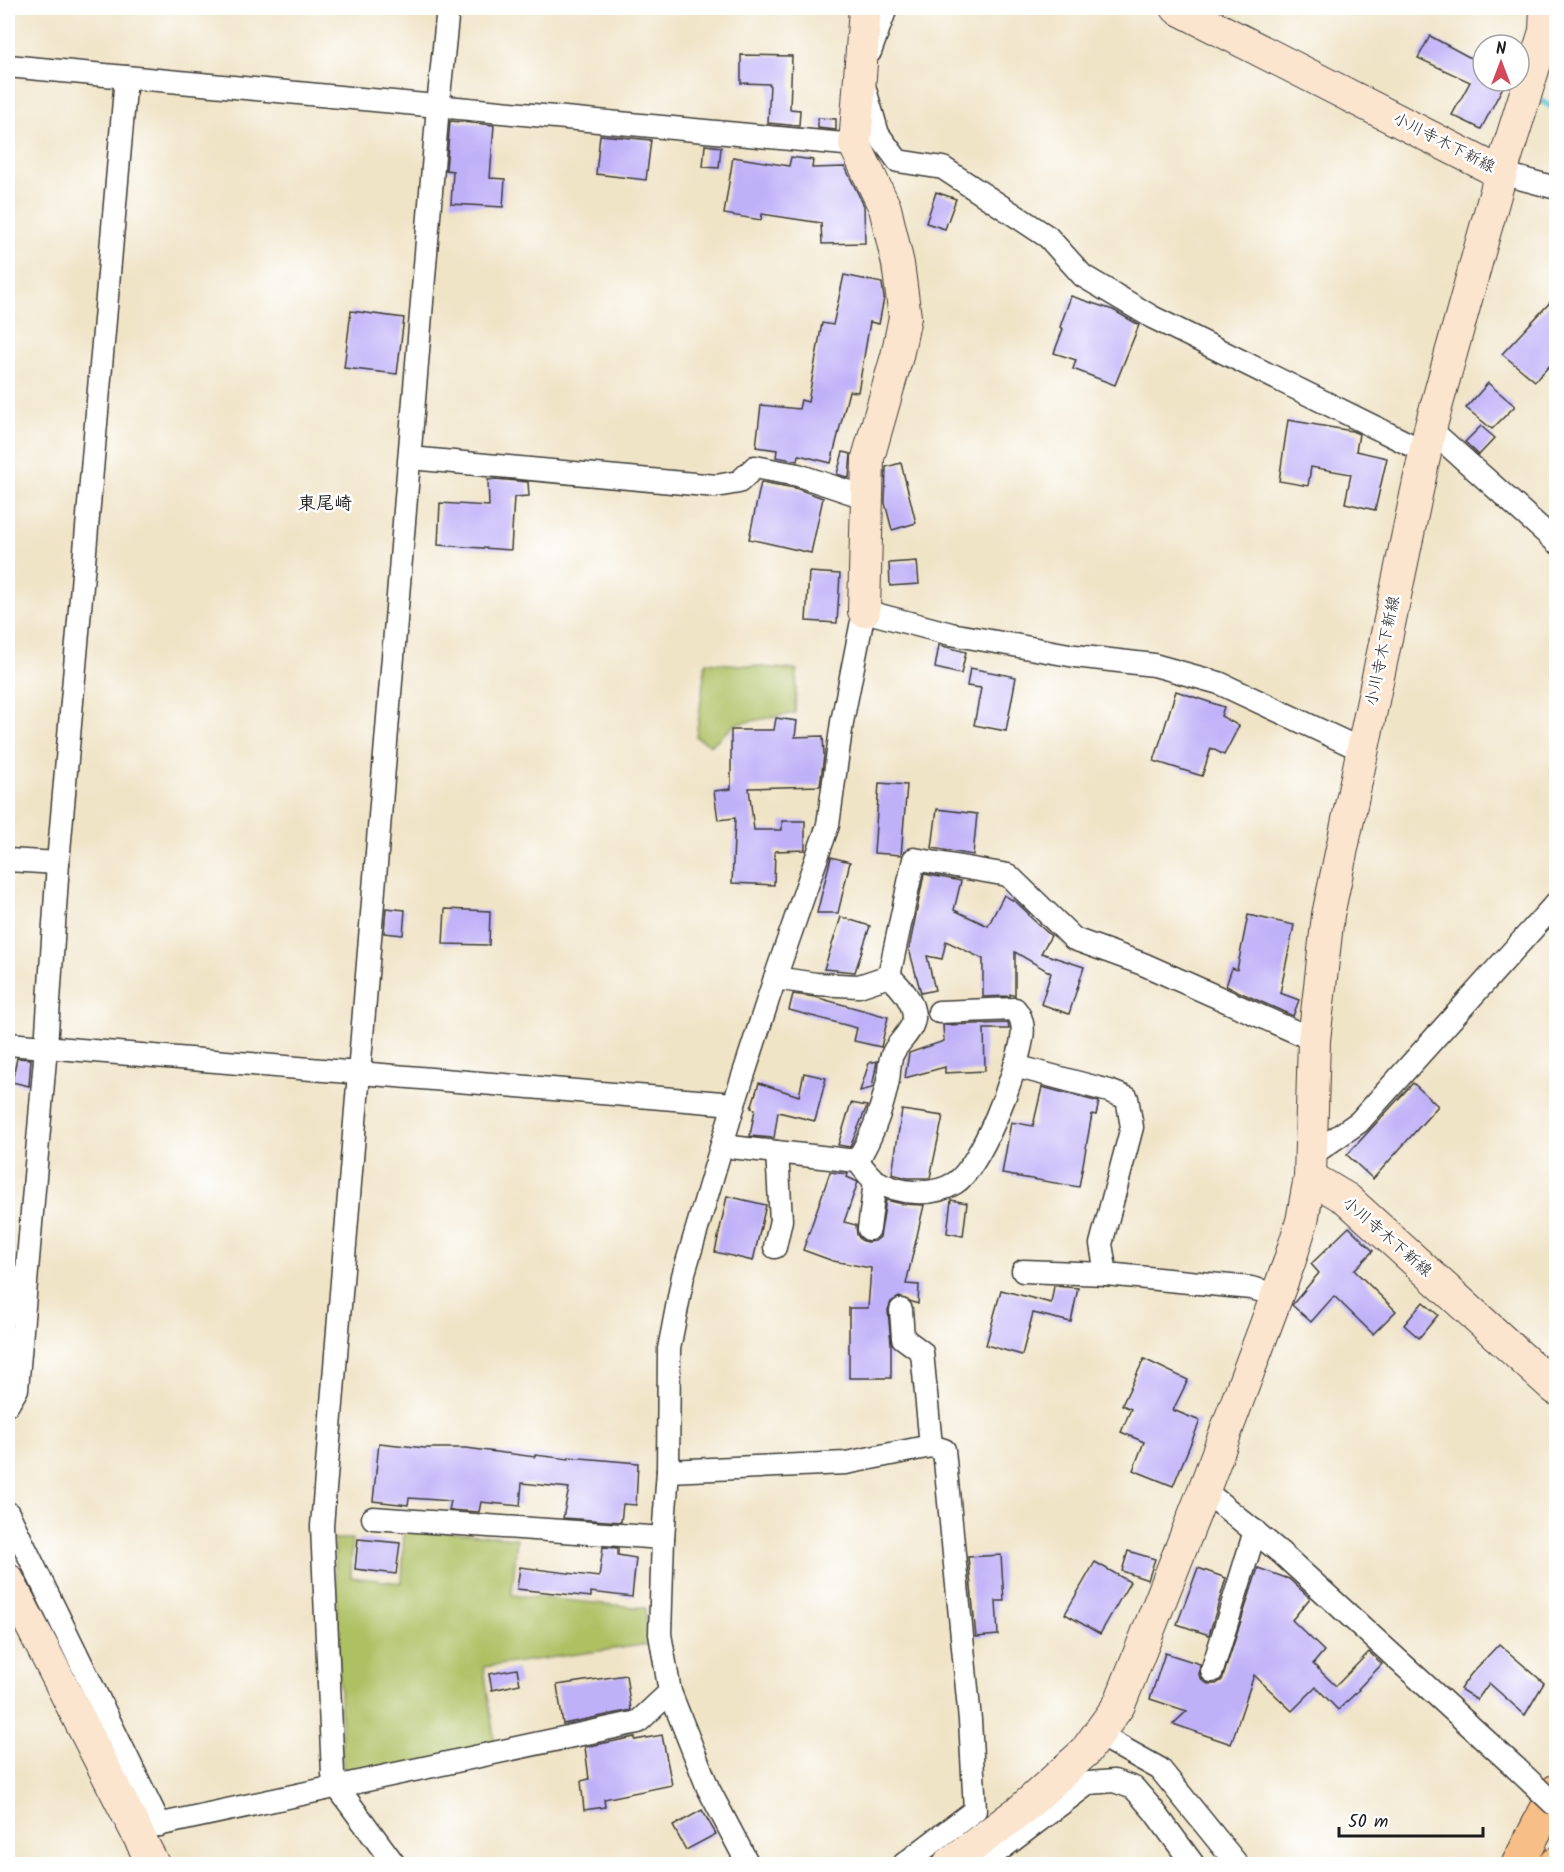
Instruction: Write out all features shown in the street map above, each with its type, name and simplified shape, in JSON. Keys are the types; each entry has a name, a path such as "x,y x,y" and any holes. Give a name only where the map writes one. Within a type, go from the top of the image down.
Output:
{"highway":[{"path":"1518,1864 1557,1791"}],"street":[{"path":"394,1864 338,1788 333,1774 322,1526 361,1074 438,106 448,8"},
{"path":"748,1864 708,1788 670,1692 660,1634 668,1471 669,1349 683,1276 734,1104 828,825 842,722 864,611 868,458 897,356 905,317 898,264 885,208 855,145 865,8"},
{"path":"859,66 869,56 886,8"},
{"name":"小川寺木下新線","path":"1177,8 1502,172 1428,441 1328,915 1314,1040 1310,1166 1557,1389"},
{"path":"1546,8 1545,31 1502,172 1557,188"},
{"path":"8,66 855,145"},
{"path":"859,66 878,134 898,161 943,168 1048,237 1083,276 1152,317 1428,441 1557,542"},
{"path":"8,1404 17,1389 46,1047 58,863 126,77"},
{"path":"410,458 716,486 739,482 755,467 798,475 867,498"},
{"path":"864,611 951,634 1075,656 1154,665 1219,683 1362,750"},
{"path":"889,976 914,859 1008,875 1074,939 1143,964 1314,1040"},
{"path":"8,860 58,863"},
{"path":"949,1864 1021,1810 1085,1752 1119,1705 1278,1295 1302,1221 1310,1166 1359,1122 1557,903"},
{"path":"775,978 816,984 859,986 889,976"},
{"path":"857,1161 870,1139 882,1108 890,1076 891,1055 914,1021 912,1007 900,987 889,976"},
{"path":"722,1146 857,1161 875,1181 901,1191 930,1192 955,1183 969,1168 989,1134 1015,1066 1023,1037 1021,1017 1015,1009 939,1012"},
{"path":"8,1044 734,1104"},
{"path":"1015,1066 1127,1098 1132,1127 1101,1244 1106,1274"},
{"path":"775,1247 782,1220 777,1152"},
{"path":"869,1229 875,1181"},
{"path":"1023,1271 1106,1274 1251,1288 1278,1295"},
{"path":"901,1310 903,1338 922,1352 931,1446"},
{"path":"668,1471 846,1463 931,1446 944,1450 970,1720 975,1810 904,1864"},
{"path":"1204,1490 1255,1531 1557,1806"},
{"path":"8,1513 147,1827 153,1864"},
{"path":"373,1518 663,1538"},
{"path":"1212,1671 1255,1531"},
{"path":"8,1580 147,1827"},
{"path":"147,1827 338,1788 638,1722 670,1692"},
{"path":"1097,1734 1160,1769 1237,1864"},
{"path":"981,1864 1089,1783 1114,1781 1134,1788 1193,1864"}],"green space":[{"path":"706,662 797,670 795,713 736,724 711,745 696,737"},
{"path":"404,1529 517,1538 512,1595 645,1608 649,1644 484,1667 495,1745 347,1779 343,1773 334,1539 352,1539 351,1577 402,1583"}],"building":[{"path":"1430,36 1471,58 1471,93 1500,93 1481,129 1452,115 1470,82 1418,58"},
{"path":"741,55 792,56 790,109 800,110 799,126 768,123 770,84 741,83"},
{"path":"818,118 836,119 836,130 818,128"},
{"path":"450,121 494,125 490,178 505,179 503,207 451,204 453,171 446,170"},
{"path":"600,135 651,140 646,180 596,174"},
{"path":"705,145 721,147 719,168 703,167"},
{"path":"733,157 789,166 791,157 813,160 812,168 845,167 864,206 865,243 822,244 821,223 762,214 761,220 724,214"},
{"path":"936,192 956,199 945,229 926,223"},
{"path":"844,275 882,283 884,298 879,324 870,322 858,392 849,391 831,463 799,455 798,461 776,457 777,450 756,447 761,405 799,409 801,400 808,402 822,323 833,325"},
{"path":"1557,295 1557,358 1535,381 1502,354"},
{"path":"1071,296 1113,310 1139,325 1115,385 1073,369 1076,360 1054,353"},
{"path":"351,311 404,318 397,374 344,368"},
{"path":"1488,383 1515,406 1492,429 1466,408"},
{"path":"1288,420 1352,431 1359,434 1356,451 1387,458 1375,510 1345,503 1351,474 1311,467 1308,486 1279,481"},
{"path":"1481,426 1495,438 1479,455 1465,442"},
{"path":"843,452 851,454 849,478 837,474"},
{"path":"901,463 916,523 892,530 885,503 886,467"},
{"path":"488,480 528,482 529,496 514,497 511,550 438,545 440,503 489,506"},
{"path":"761,482 795,488 823,498 811,553 749,539"},
{"path":"917,561 919,584 890,586 889,563"},
{"path":"809,572 840,574 837,623 806,621"},
{"path":"939,645 966,652 961,674 935,668"},
{"path":"970,668 1016,677 1006,731 974,725 981,688 967,686"},
{"path":"1176,691 1224,707 1221,716 1239,726 1224,755 1211,748 1202,776 1154,761"},
{"path":"776,718 797,721 795,737 823,736 824,755 820,786 749,788 754,830 782,830 782,821 805,821 805,850 775,851 774,885 732,883 735,818 718,820 714,791 731,789 731,730 774,730"},
{"path":"879,783 907,785 901,855 874,853"},
{"path":"937,809 977,814 973,855 932,848"},
{"path":"831,857 850,862 838,913 817,913"},
{"path":"924,874 961,881 954,910 988,926 1004,895 1016,902 1051,936 1041,953 1084,967 1069,1014 1041,1004 1051,973 1015,952 1015,996 1010,994 1010,996 983,997 983,959 946,941 942,959 927,956 935,990 921,993 909,949"},
{"path":"386,908 405,910 403,935 384,933"},
{"path":"445,909 490,911 489,945 443,944"},
{"path":"1248,915 1294,925 1280,993 1299,1000 1293,1016 1226,986 1232,968 1237,970"},
{"path":"841,917 870,926 855,972 824,969"},
{"path":"793,994 815,997 888,1017 881,1047 854,1041 857,1028 789,1010"},
{"path":"1008,1023 1009,1029 984,1029 985,1071 945,1073 945,1067 905,1078 909,1053 944,1041 943,1025"},
{"path":"17,1058 31,1059 29,1086 12,1082"},
{"path":"877,1061 872,1088 860,1091 869,1063"},
{"path":"804,1073 826,1078 815,1121 778,1112 774,1138 750,1136 755,1109 751,1108 759,1083 799,1096"},
{"path":"1413,1083 1438,1106 1373,1179 1347,1155"},
{"path":"1042,1087 1099,1102 1096,1115 1092,1114 1079,1187 1002,1174 1011,1122 1033,1126"},
{"path":"851,1103 867,1106 850,1147 838,1145"},
{"path":"902,1110 943,1116 930,1178 907,1178 892,1174"},
{"path":"830,1172 848,1174 847,1177 858,1182 844,1222 856,1225 857,1235 861,1240 875,1241 880,1237 886,1200 924,1205 906,1284 919,1285 918,1304 899,1297 891,1302 888,1310 891,1378 849,1378 849,1308 868,1308 871,1268 833,1261 803,1250"},
{"path":"727,1196 766,1205 753,1261 715,1252"},
{"path":"951,1200 967,1203 963,1236 947,1233"},
{"path":"1349,1227 1373,1251 1354,1270 1396,1311 1373,1334 1334,1296 1311,1322 1292,1305 1319,1273 1311,1264"},
{"path":"1054,1286 1078,1288 1071,1322 1033,1313 1022,1355 986,1345 1001,1290 1051,1303"},
{"path":"1423,1302 1438,1315 1419,1338 1404,1325"},
{"path":"1144,1359 1188,1380 1173,1410 1200,1421 1173,1486 1133,1470 1144,1442 1121,1432 1131,1409 1122,1405"},
{"path":"379,1443 425,1448 466,1448 535,1457 535,1455 638,1463 636,1505 623,1504 621,1522 563,1518 569,1488 522,1483 520,1506 481,1502 479,1512 449,1510 451,1501 409,1498 408,1505 373,1501"},
{"path":"358,1539 400,1543 396,1574 355,1569"},
{"path":"603,1547 618,1548 618,1555 636,1558 632,1597 591,1592 591,1597 517,1589 520,1567 599,1577"},
{"path":"1128,1551 1155,1559 1148,1580 1122,1571"},
{"path":"1001,1555 1004,1601 996,1601 998,1635 976,1637 968,1557"},
{"path":"1095,1562 1130,1582 1100,1634 1065,1614"},
{"path":"1198,1568 1226,1578 1209,1635 1177,1624"},
{"path":"1258,1568 1289,1579 1310,1598 1292,1620 1324,1651 1313,1664 1336,1686 1369,1652 1382,1664 1338,1710 1316,1687 1292,1711 1254,1675 1231,1744 1173,1724 1187,1711 1150,1699 1165,1653 1200,1664 1199,1675 1208,1684 1216,1684 1222,1680"},
{"path":"1499,1644 1544,1683 1525,1715 1489,1683 1477,1700 1460,1689"},
{"path":"517,1669 520,1684 492,1690 489,1674"},
{"path":"626,1675 631,1710 563,1724 557,1685"},
{"path":"662,1735 672,1785 604,1799 605,1807 584,1810 581,1781 589,1779 585,1747 635,1737 635,1740"},
{"path":"702,1810 716,1834 686,1850 673,1826"}],"waterway":[{"path":"1534,96 1556,110"}],"district":[{"name":"東尾崎","path":"325,504"}]}
